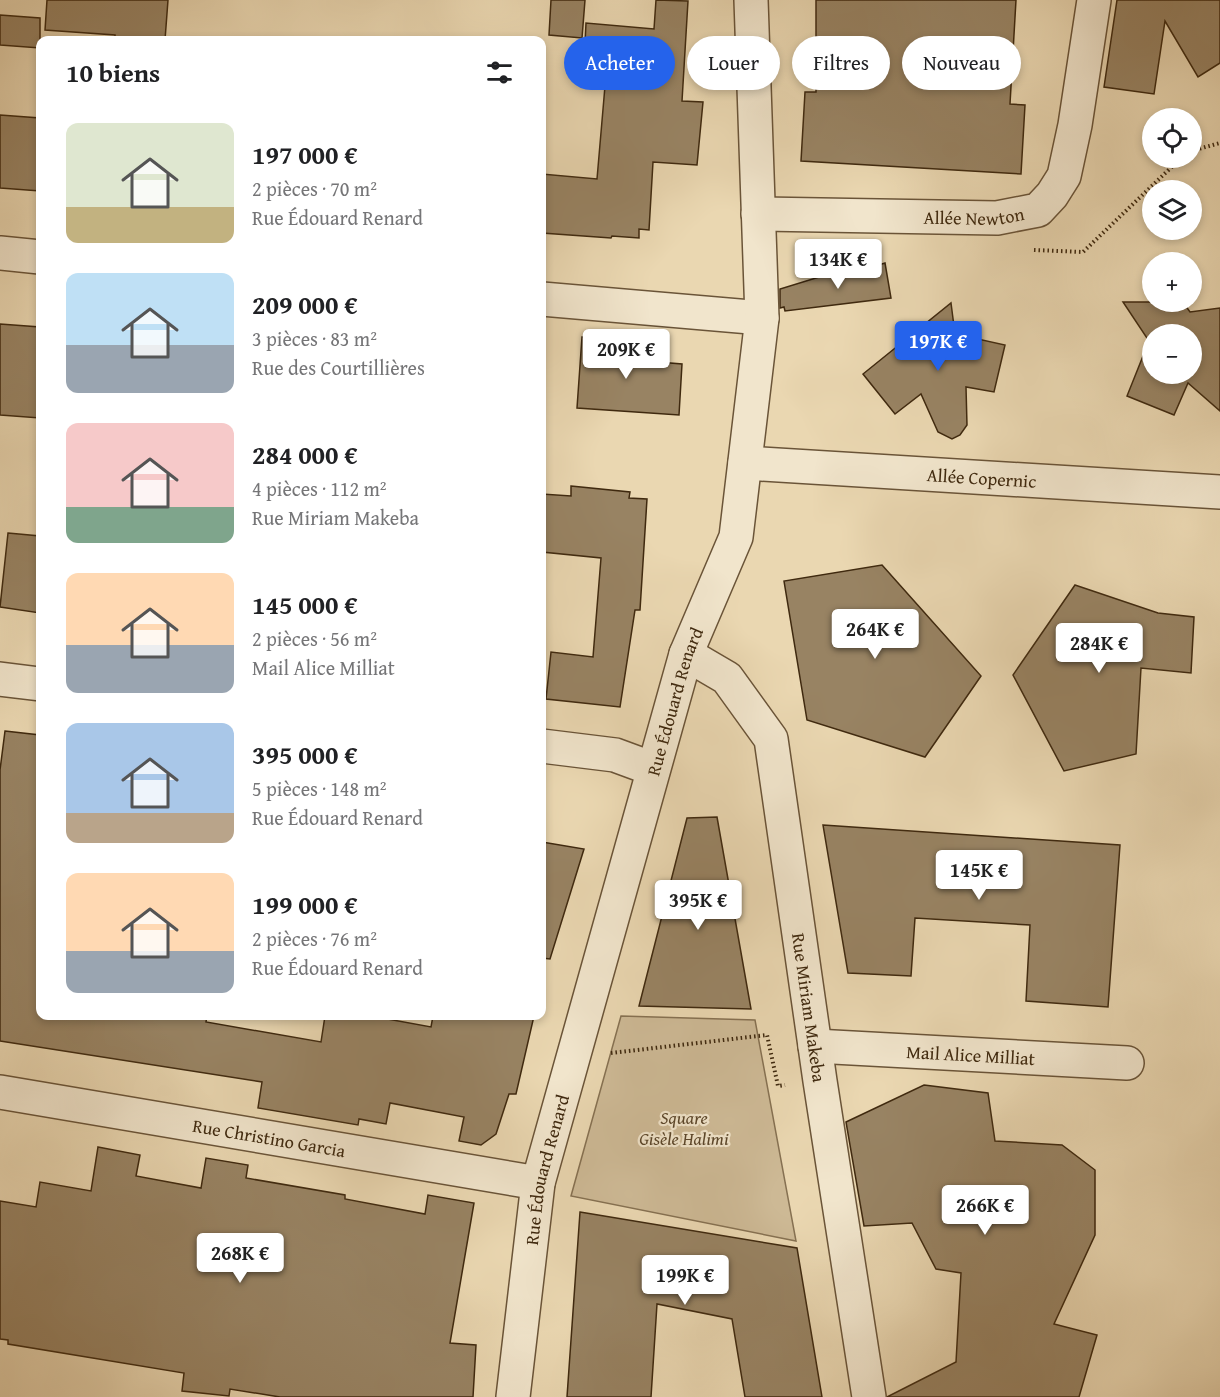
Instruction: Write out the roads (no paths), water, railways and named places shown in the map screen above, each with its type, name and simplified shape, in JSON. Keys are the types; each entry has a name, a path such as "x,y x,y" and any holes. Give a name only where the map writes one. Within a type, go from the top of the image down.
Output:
{"street":[{"name":"Rue Édouard Renard","path":"513,1397 538,1183 575,1058 686,654 736,537 762,318 751,0"},
{"name":"Allée Newton","path":"758,214 997,218 1038,210 1052,195 1064,176 1075,125 1094,0"},
{"path":"0,254 36,257"},
{"path":"546,299 762,318"},
{"name":"Allée Copernic","path":"745,463 1220,492"},
{"name":"Rue Miriam Makeba","path":"686,654 727,678 771,739 820,1081 869,1397"},
{"path":"0,679 36,684"},
{"path":"546,746 615,755 653,769"},
{"name":"Mail Alice Milliat","path":"815,1046 1127,1063"},
{"name":"Rue Christino Garcia","path":"0,1092 538,1183"}],"park label":[{"name":"Square Gisèle Halimi","path":"684,1127"}]}
